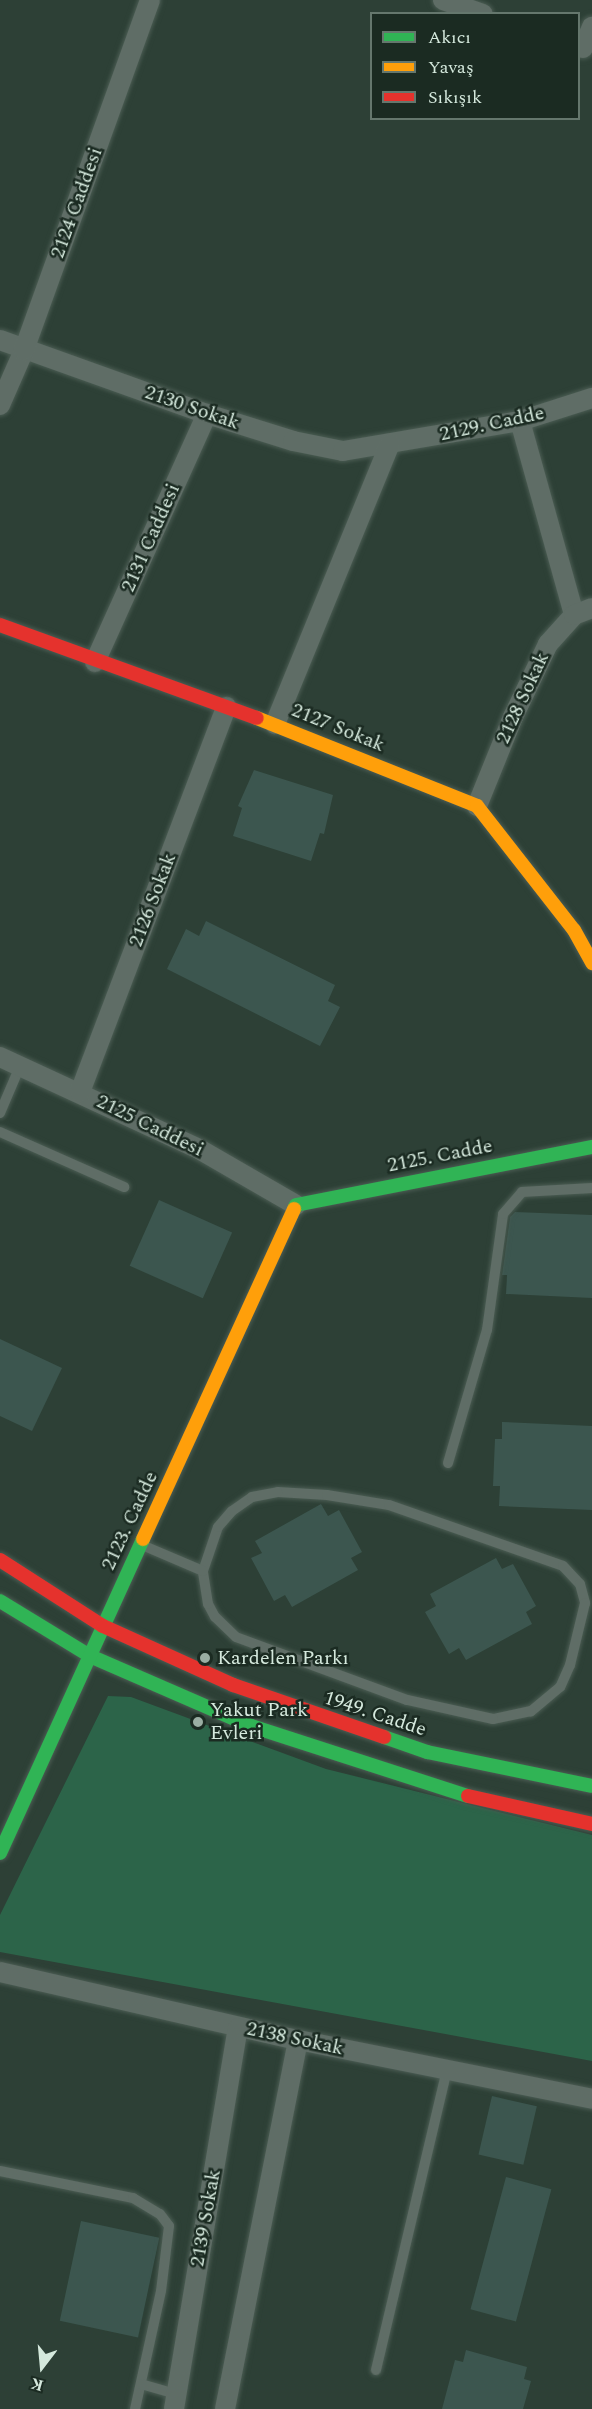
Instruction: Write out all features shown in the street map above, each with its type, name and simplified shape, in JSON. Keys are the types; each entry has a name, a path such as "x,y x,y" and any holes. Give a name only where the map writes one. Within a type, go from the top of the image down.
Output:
{"street":[{"name":"2124 Caddesi","path":"0,405 24,350 150,0"},
{"path":"443,0 477,12"},
{"path":"584,48 592,27"},
{"name":"2130 Sokak","path":"0,340 207,414 293,441 343,451 390,444"},
{"name":"2129. Cadde","path":"390,444 520,421 592,398"},
{"name":"2131 Caddesi","path":"95,662 207,414"},
{"path":"520,421 573,615"},
{"path":"275,724 390,444"},
{"name":"2128 Sokak","path":"477,806 513,717 548,644 573,615 592,608"},
{"name":"2127 Sokak","path":"0,625 95,662 275,724 477,806 574,930 592,963"},
{"name":"2126 Sokak","path":"80,1092 226,707"},
{"name":"2125 Caddesi","path":"0,1057 80,1092 199,1149 296,1205"},
{"name":"2125. Cadde","path":"296,1205 592,1146"},
{"name":"2123. Cadde","path":"0,1853 296,1205"},
{"name":"1949. Cadde","path":"0,1560 103,1626 233,1685 328,1720 427,1752 592,1786"},
{"path":"0,1601 90,1656 153,1687 339,1758 438,1789 592,1824"},
{"name":"2138 Sokak","path":"0,1972 238,2028 592,2098"},
{"name":"2139 Sokak","path":"175,2401 238,2028"},
{"path":"225,2409 298,2040"}],"lane":[{"path":"0,1113 20,1066"},
{"path":"0,1132 124,1187"},
{"path":"448,1463 487,1330 503,1214 522,1192 592,1188"},
{"path":"278,1492 327,1495 417,1513 552,1559 573,1575 584,1593 585,1603 570,1665 560,1687 531,1711 493,1719 407,1700 249,1644 215,1617 205,1593 203,1571 218,1527 240,1504 278,1492"},
{"path":"140,1545 203,1571"},
{"path":"376,2370 447,2069"},
{"path":"0,2171 133,2198 160,2214 169,2226 168,2252 135,2409"},
{"path":"141,2384 175,2401"}],"green space":[{"path":"108,1696 131,1697 326,1769 592,1835 592,2061 0,1952 0,1915"}],"building":[{"path":"254,770 333,795 324,834 320,833 311,861 233,836 242,808 238,806"},
{"path":"206,921 335,985 328,1001 340,1007 320,1046 167,969 186,929 199,936"},
{"path":"159,1200 232,1233 203,1298 130,1266"},
{"path":"515,1212 592,1215 592,1298 506,1294 507,1275 502,1275 510,1217"},
{"path":"0,1339 62,1368 32,1431 0,1416"},
{"path":"502,1422 592,1426 592,1510 499,1506 500,1486 493,1486 495,1439 502,1439"},
{"path":"321,1504 328,1516 339,1510 362,1552 351,1558 358,1570 292,1607 285,1595 274,1601 251,1558 262,1553 255,1541"},
{"path":"496,1558 502,1569 513,1564 536,1606 526,1612 532,1624 466,1660 459,1648 449,1654 425,1612 436,1606 430,1594"},
{"path":"492,2096 537,2106 523,2165 479,2154"},
{"path":"506,2177 551,2189 516,2321 471,2309"},
{"path":"81,2221 159,2238 138,2337 60,2321"},
{"path":"466,2350 527,2367 524,2379 531,2381 523,2409 442,2409 455,2360 463,2362"}],"traffic: fast":[{"path":"294,1209 296,1205 592,1147"},
{"path":"0,1853 143,1539"},
{"path":"0,1601 90,1656 251,1726 468,1796"},
{"path":"384,1737 427,1752 592,1786"}],"traffic: slow":[{"path":"257,718 477,806 574,930 592,963"},
{"path":"143,1539 294,1209"}],"traffic: jam":[{"path":"0,625 257,718"},
{"path":"0,1560 103,1626 233,1685 384,1737"},
{"path":"468,1796 592,1824"}],"place":[{"name":"Kardelen Parkı","path":"205,1658"},
{"name":"Yakut Park Evleri","path":"198,1722"}]}
